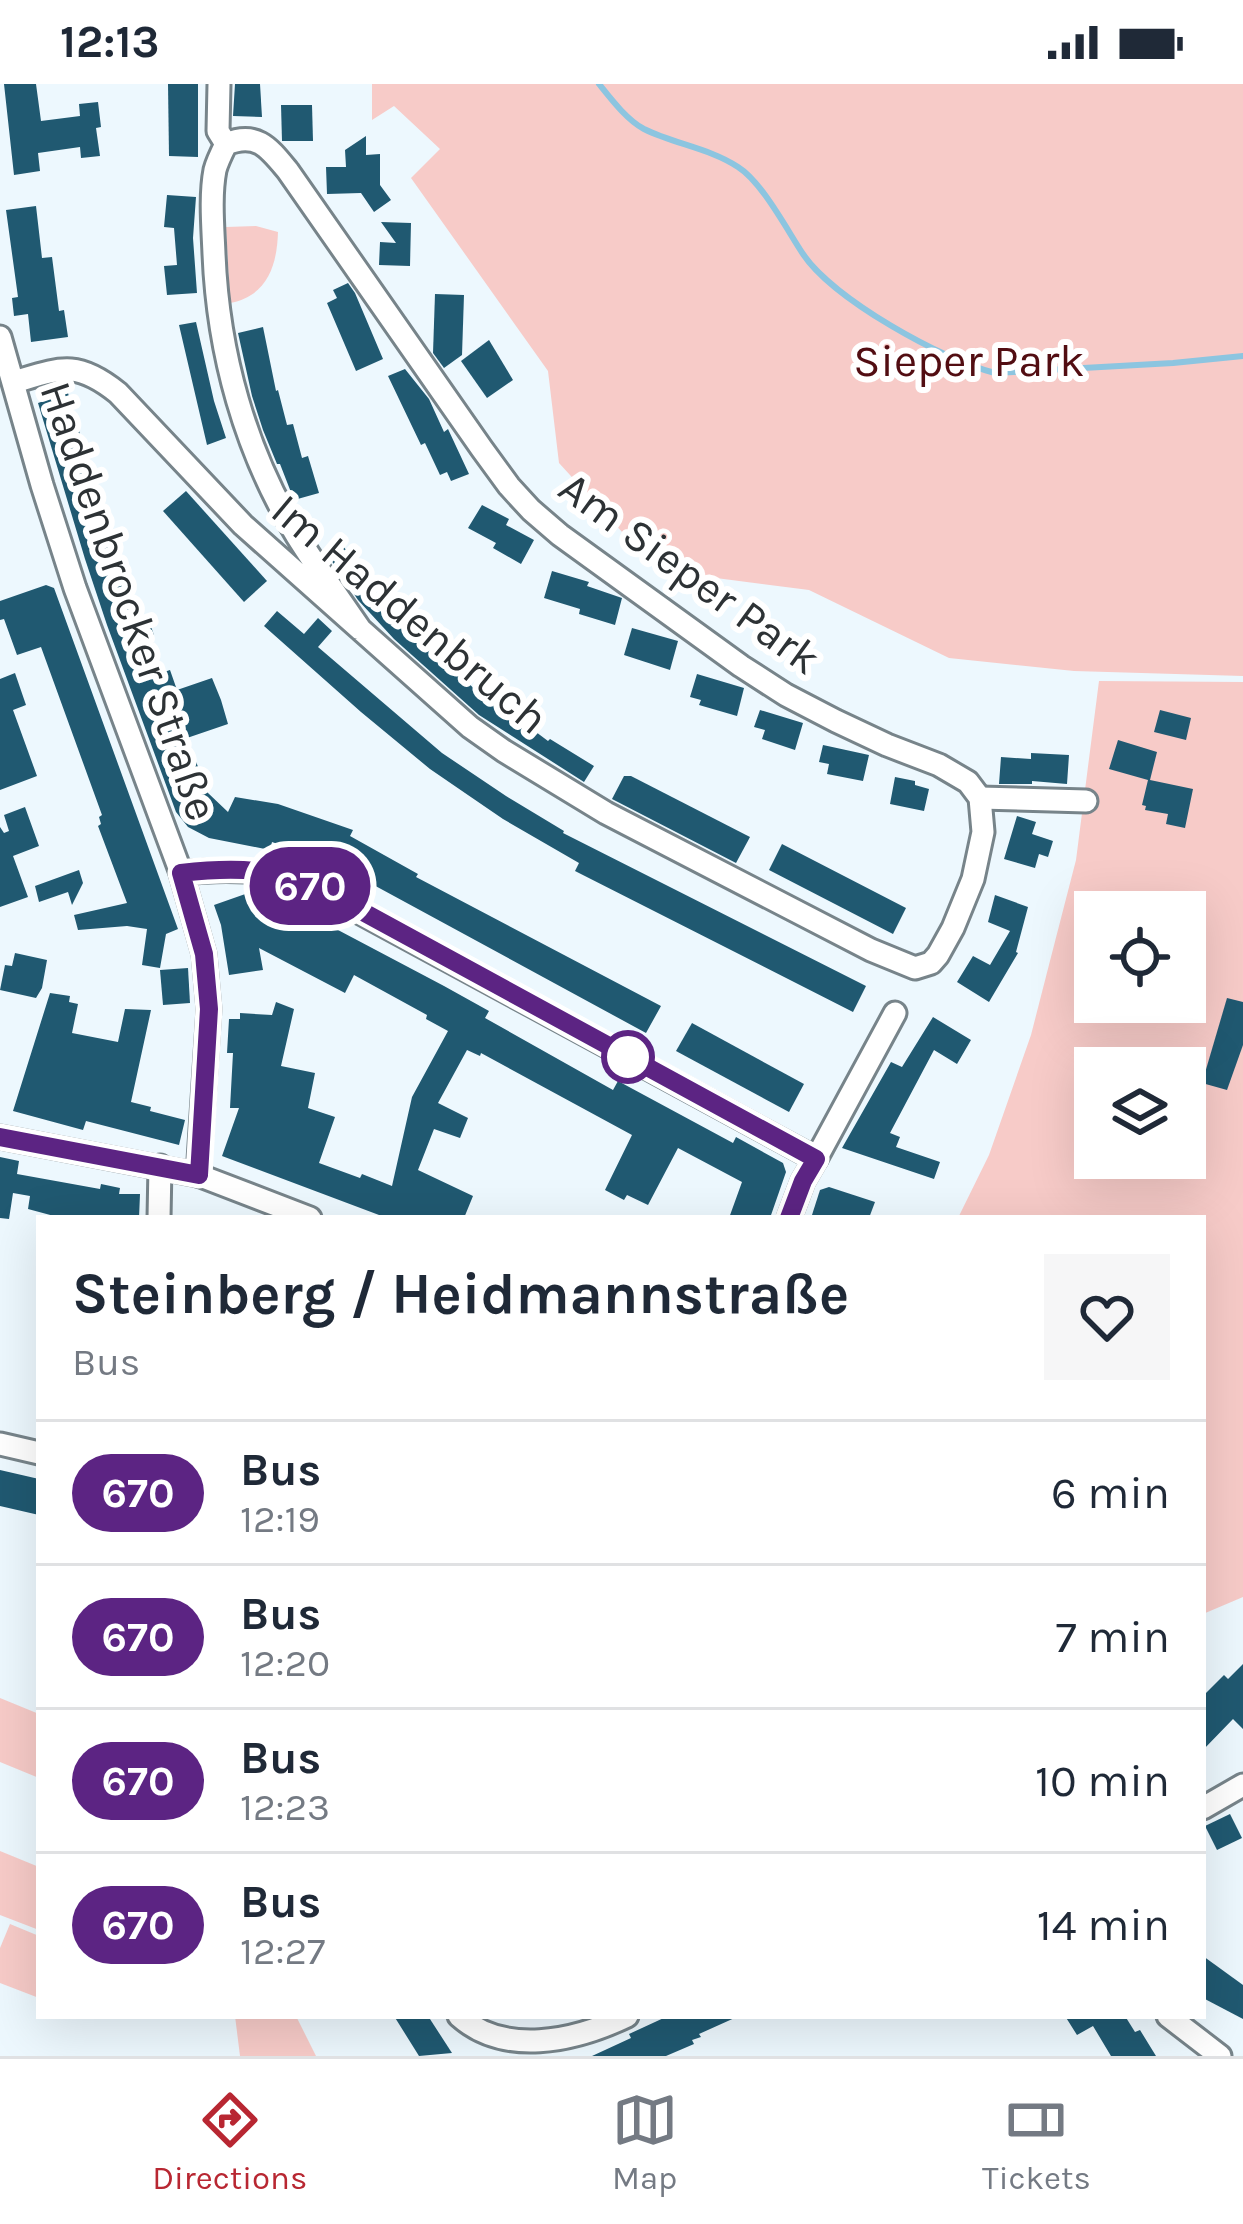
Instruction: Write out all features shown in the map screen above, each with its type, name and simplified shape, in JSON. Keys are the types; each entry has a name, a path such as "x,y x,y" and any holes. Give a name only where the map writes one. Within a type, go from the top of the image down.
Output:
{"street":[{"path":"219,84 218,131 226,144 215,169 216,307 229,370 248,434 272,489 297,536 360,629"},
{"name":"Am Sieper Park","path":"226,144 242,137 269,148 482,449 531,510 771,686 887,745 956,773 980,798"},
{"name":"Haddenbrocker Straße","path":"0,337 75,588 181,873 204,954 209,1009 199,1175"},
{"name":"Im Haddenbruch","path":"14,382 66,368 98,376 243,525 470,727 606,813 871,950 915,968 938,956 973,879 983,832 980,798"},
{"path":"980,798 1086,801"},
{"path":"181,873 254,870 309,885 816,1159"},
{"path":"790,1215 803,1181 895,1012"},
{"path":"0,1136 199,1175 302,1215"},
{"path":"159,1215 160,1166"},
{"path":"0,1444 36,1452"},
{"path":"1206,1806 1243,1785"},
{"path":"463,2019 480,2038 514,2049 580,2037 620,2019"},
{"path":"1172,2019 1220,2056"}],"green space":[{"name":"Sieper Park","path":"372,84 1243,84 1243,676 1074,671 949,658 809,590 693,575 623,533 559,463 548,371 411,178 440,149 394,106 372,120"},
{"path":"256,226 278,232 272,268 253,294 230,303 226,227"},
{"path":"1099,681 1243,682 1243,1597 1206,1613 1206,1215 959,1215 989,1155 1031,1035 1076,860"},
{"path":"0,1698 36,1713 36,1777 0,1762"},
{"path":"0,1851 36,1866 36,1929 0,1915"},
{"path":"10,1924 36,1935 36,1997 0,1983 0,1948"},
{"path":"235,2019 298,2019 316,2056 240,2056"}],"building":[{"path":"4,84 36,84 41,121 80,116 79,104 98,102 100,156 81,158 80,147 38,153 40,171 14,175"},
{"path":"168,84 198,84 198,157 169,156"},
{"path":"235,84 260,84 262,117 233,116"},
{"path":"281,105 312,105 313,141 282,141"},
{"path":"366,136 366,155 380,154 380,185 391,200 374,212 361,193 327,194 326,167 346,167 345,150"},
{"path":"167,195 196,197 197,293 167,295 164,266 177,265 174,228 164,227"},
{"path":"36,206 42,258 52,257 59,311 64,310 68,337 31,342 28,314 14,316 12,298 18,297 6,210"},
{"path":"381,222 411,223 410,266 379,265 380,242 396,243"},
{"path":"348,283 383,359 356,371 327,303 337,298 333,290"},
{"path":"435,294 464,295 462,355 444,368 433,353"},
{"path":"196,322 226,438 207,445 179,325"},
{"path":"263,327 287,425 293,424 319,493 294,500 263,430 238,333"},
{"path":"489,340 513,380 487,398 461,361"},
{"path":"405,369 429,399 444,432 448,429 469,474 451,481 447,472 440,475 425,443 421,445 388,376"},
{"path":"68,393 118,564 136,614 141,621 148,618 161,673 170,670 177,690 212,678 221,700 228,724 187,738 208,793 228,812 235,797 278,804 353,830 350,836 418,874 416,877 661,1006 646,1033 335,864 272,842 270,850 209,838 188,827 176,812 107,625 38,403"},
{"path":"186,491 267,581 244,602 163,511"},
{"path":"482,505 534,540 521,564 468,528"},
{"path":"339,540 377,594 485,699 488,696 548,741 594,766 584,782 479,715 394,639 358,600 327,554"},
{"path":"552,571 622,598 615,625 544,598"},
{"path":"46,585 54,588 178,929 166,934 160,968 142,965 147,929 78,930 74,915 127,903 98,826 102,815 41,647 17,655 4,619 0,620 0,601"},
{"path":"277,611 304,634 318,618 332,631 318,647 442,753 563,833 866,986 853,1012 575,871 579,863 430,769 361,712 264,626"},
{"path":"632,628 678,641 670,670 624,655"},
{"path":"15,673 26,705 13,710 37,776 0,790 0,679"},
{"path":"697,674 744,688 737,716 699,705 701,700 690,697"},
{"path":"760,710 803,723 795,750 762,739 765,730 754,727"},
{"path":"1160,710 1191,718 1186,740 1154,732"},
{"path":"1118,740 1157,752 1150,780 1193,789 1185,828 1166,824 1168,814 1145,810 1148,780 1109,769"},
{"path":"823,745 869,755 863,781 827,774 829,764 819,762"},
{"path":"1031,753 1069,755 1067,784 999,784 1001,757 1031,759"},
{"path":"624,776 750,837 736,863 612,799"},
{"path":"895,777 929,789 924,811 890,804"},
{"path":"25,807 39,846 13,856 28,897 0,907 0,827 4,833 9,831 4,815"},
{"path":"1017,816 1036,822 1032,834 1053,841 1048,857 1039,854 1035,868 1004,859"},
{"path":"782,844 906,908 893,934 769,870"},
{"path":"79,870 83,883 72,905 68,892 39,902 35,886"},
{"path":"251,892 275,896 274,901 285,902 489,1011 485,1018 613,1090 618,1081 733,1143 736,1137 783,1163 786,1172 771,1215 730,1215 742,1182 678,1148 648,1205 605,1190 632,1135 481,1053 467,1050 438,1103 468,1118 460,1138 434,1129 418,1170 473,1196 465,1215 379,1215 222,1156 239,1108 230,1108 233,1053 227,1053 229,1019 240,1019 240,1013 272,1015 276,1002 294,1009 281,1066 315,1073 308,1108 335,1117 319,1163 392,1186 412,1097 448,1031 354,975 345,993 259,948 263,970 229,975 214,905"},
{"path":"995,895 1028,907 1018,953 989,1002 957,982 973,956 990,965 1010,931 988,922"},
{"path":"15,953 47,960 36,998 0,990 5,965 12,966"},
{"path":"188,968 190,1003 163,1005 160,970"},
{"path":"50,993 70,996 69,1002 78,1004 72,1033 118,1042 125,1009 151,1010 131,1102 185,1120 179,1145 86,1121 83,1130 13,1111"},
{"path":"1227,998 1243,1002 1243,1045 1227,1090 1206,1084"},
{"path":"933,1017 971,1040 957,1064 934,1050 890,1133 900,1137 896,1147 940,1162 934,1179 842,1148 891,1062 902,1067"},
{"path":"692,1023 804,1084 789,1112 676,1051"},
{"path":"0,1157 19,1161 17,1174 100,1189 101,1184 120,1188 119,1194 140,1194 139,1215 50,1215 28,1209 30,1196 13,1193 9,1219 0,1218"},
{"path":"829,1187 875,1202 870,1215 812,1215 820,1190"},
{"path":"0,1470 36,1478 36,1514 0,1506"},
{"path":"1243,1664 1243,1729 1233,1719 1206,1747 1206,1693 1224,1675 1228,1679"},
{"path":"1230,1814 1242,1838 1217,1850 1206,1826"},
{"path":"1206,1958 1243,1985 1243,2019 1206,2000"},
{"path":"396,2019 430,2019 452,2053 419,2056"},
{"path":"662,2019 732,2019 666,2056 592,2056 631,2038 629,2034"},
{"path":"1067,2019 1127,2019 1156,2056 1111,2056 1093,2026 1077,2035"}],"waterway":[{"path":"599,84 644,129 715,155 747,174 803,254 838,290 891,326 973,366 995,373 1243,356"}],"bus line":[{"name":"670","path":"0,1137 199,1175 209,1009 204,954 181,873 254,870 309,885 343,901 816,1159 790,1215"}]}
